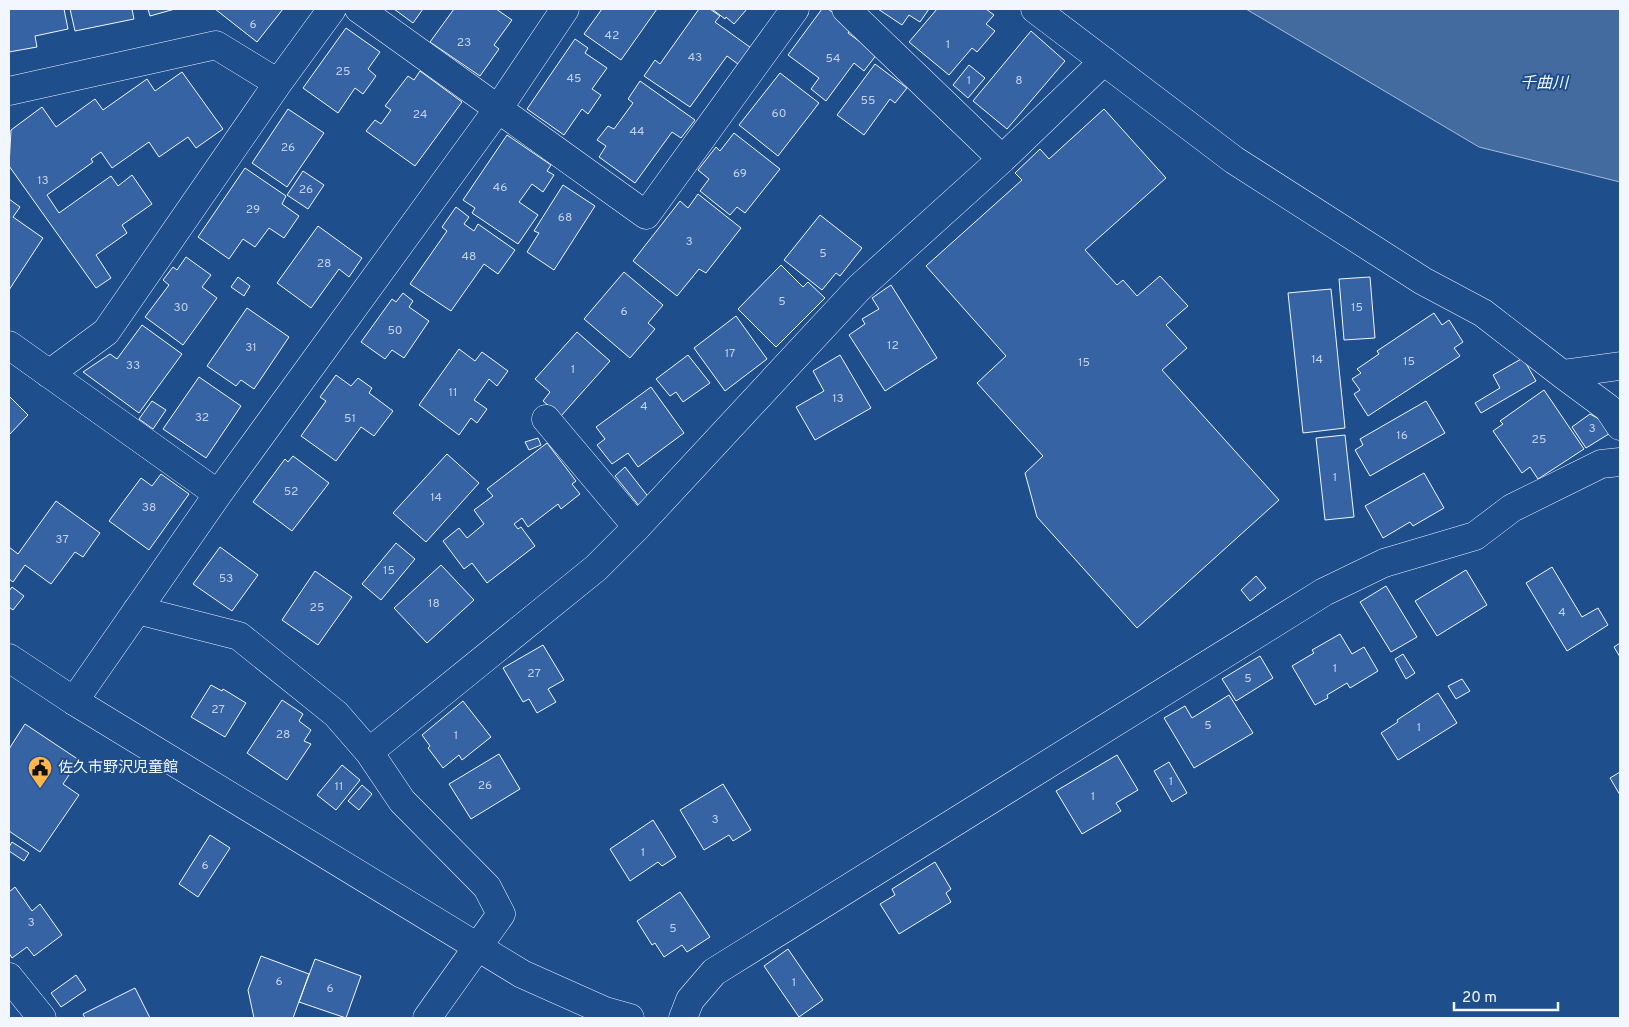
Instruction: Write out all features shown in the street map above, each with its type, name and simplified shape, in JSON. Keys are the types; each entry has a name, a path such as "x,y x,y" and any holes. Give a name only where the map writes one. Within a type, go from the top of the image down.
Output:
{"street":[{"path":"49,374 106,332 278,83 332,9"},
{"path":"359,9 646,215 795,9"},
{"path":"74,701 218,494 498,109 565,9"},
{"path":"846,9 1002,159"},
{"path":"1035,9 1234,160 1423,281 1482,313 1608,408 1620,426"},
{"path":"9,91 216,45 278,83"},
{"path":"369,752 596,568 637,527 859,288 1002,159 1104,61"},
{"path":"9,346 218,494"},
{"path":"1562,374 1620,366"},
{"path":"546,419 637,527"},
{"path":"683,1018 690,1000 714,972 1324,592 1384,563 1475,536 1512,508 1601,464 1620,462"},
{"path":"136,610 239,636 336,714 369,752 402,801 487,887 501,914 427,1018"},
{"path":"9,658 74,701 522,974 605,1011 630,1018"},
{"path":"9,977 42,1018"}],"water":[{"name":"千曲川","path":"1246,9 1620,9 1620,182 1479,147"}],"building":[{"path":"9,9 64,9 68,29 35,36 37,47 9,52"},
{"path":"70,9 132,9 134,19 75,31"},
{"path":"148,9 175,9 150,16"},
{"path":"215,9 283,9 257,42"},
{"path":"394,9 423,9 413,23"},
{"path":"454,9 496,9 512,20 494,45 499,49 480,76 430,42"},
{"path":"602,9 657,9 621,60 584,34"},
{"path":"699,9 710,9 720,16 715,22 754,50 742,67 727,56 690,107 644,76 655,60 660,64"},
{"path":"712,9 747,9 734,24"},
{"path":"822,9 828,9 852,27 848,33 877,54 864,71 854,63 826,101 811,89 819,78 788,55"},
{"path":"878,9 929,9 920,22 909,15 902,25"},
{"path":"937,9 986,9 994,15 986,24 995,31 977,52 972,48 949,75 909,42"},
{"path":"346,28 380,52 368,69 376,76 363,94 355,88 338,113 303,88"},
{"path":"1031,31 1065,61 1007,129 973,101"},
{"path":"575,39 588,48 585,53 607,68 592,89 601,95 588,114 582,109 564,135 527,109"},
{"path":"875,64 907,88 895,103 890,99 864,135 837,115"},
{"path":"969,65 985,78 968,98 953,85"},
{"path":"420,71 462,102 415,166 366,131 375,120 381,124 391,110 385,106 408,76 414,80"},
{"path":"182,72 223,129 196,148 188,137 159,157 149,142 112,168 101,152 91,159 93,162 47,195 59,213 111,176 118,186 132,175 152,204 122,225 127,233 96,255 111,278 96,288 9,166 11,130 42,107 56,127 95,99 103,110 147,79 155,91"},
{"path":"780,73 819,103 778,156 739,125"},
{"path":"640,81 695,120 681,138 672,132 635,183 599,157 606,146 597,140 608,126 614,129 633,103 628,99"},
{"path":"288,109 324,133 287,187 252,163"},
{"path":"1104,109 1166,178 1085,250 1117,285 1123,280 1137,296 1160,276 1188,306 1166,325 1187,348 1162,370 1279,500 1137,628 1037,517 1025,473 1043,456 977,383 1006,356 926,266 1022,180 1015,173 1040,149 1049,159"},
{"path":"734,133 780,169 745,213 737,207 730,215 700,191 709,179 698,170 716,147 720,151"},
{"path":"507,135 551,165 547,171 554,175 543,192 532,184 519,202 538,215 518,244 472,213 475,208 463,200"},
{"path":"245,168 286,196 282,204 299,216 284,238 269,228 255,247 243,239 229,259 198,237"},
{"path":"303,171 324,185 308,209 287,195"},
{"path":"563,185 595,206 554,270 527,252 539,233 534,231"},
{"path":"698,194 741,228 706,273 699,269 677,296 633,261 680,201 688,208"},
{"path":"9,199 20,207 13,217 43,238 9,290"},
{"path":"456,207 469,217 464,224 474,231 478,224 515,250 498,274 484,264 451,311 410,284 447,231 442,227"},
{"path":"820,215 862,248 840,276 836,273 822,290 784,260"},
{"path":"318,226 362,258 349,277 339,269 311,308 277,283"},
{"path":"186,257 211,275 202,287 217,298 183,345 145,317 169,285 163,280 173,267 177,270"},
{"path":"781,265 803,287 808,282 825,298 776,347 738,309"},
{"path":"624,272 663,305 648,323 655,329 630,358 584,319"},
{"path":"238,277 250,286 244,296 231,287"},
{"path":"1370,277 1375,338 1344,340 1339,279"},
{"path":"891,285 937,358 885,391 849,335 865,324 862,319 879,309 872,298"},
{"path":"1331,289 1345,428 1303,433 1288,293"},
{"path":"403,293 413,301 409,307 429,321 404,358 392,350 385,359 361,342 392,299 396,302"},
{"path":"247,308 289,337 254,389 241,380 236,386 207,366"},
{"path":"1434,313 1442,325 1449,320 1463,342 1454,348 1460,356 1368,416 1354,394 1360,390 1352,379 1361,373 1357,369 1379,354 1377,351"},
{"path":"736,316 767,359 725,391 694,348"},
{"path":"142,325 182,354 139,413 83,372 110,354 117,359"},
{"path":"577,332 610,361 561,416 543,401 550,392 535,379"},
{"path":"459,349 475,361 482,352 508,371 497,386 489,379 474,400 487,409 477,423 471,418 459,435 419,405"},
{"path":"688,355 710,383 683,402 676,392 670,396 656,379"},
{"path":"840,355 871,408 815,440 796,407 824,391 813,371"},
{"path":"1523,358 1536,381 1481,413 1475,403 1500,388 1493,375"},
{"path":"336,375 351,386 358,378 372,388 369,393 393,411 374,436 361,427 336,461 301,436 326,401 320,397"},
{"path":"199,377 241,406 206,458 163,429"},
{"path":"651,387 684,433 638,467 628,453 612,464 597,445 605,439 596,427"},
{"path":"1544,390 1584,449 1538,479 1530,467 1522,473 1493,431 1503,424 1500,421"},
{"path":"9,396 28,415 9,435"},
{"path":"152,401 166,410 153,429 139,419"},
{"path":"1426,401 1445,433 1370,476 1355,450 1363,445 1360,439"},
{"path":"1590,414 1599,419 1612,432 1586,448 1572,427"},
{"path":"1345,435 1354,517 1325,520 1316,438"},
{"path":"538,438 541,445 529,450 525,442"},
{"path":"547,443 576,481 572,484 580,494 561,509 558,504 528,527 522,518 514,524 518,529 521,527 535,546 487,583 472,563 464,569 443,541 459,528 467,538 484,524 474,510 493,496 487,489"},
{"path":"447,454 479,483 426,542 393,513"},
{"path":"293,456 329,483 292,531 253,502 285,459 288,462"},
{"path":"625,467 650,499 640,507 615,476"},
{"path":"1424,473 1444,508 1413,526 1410,522 1383,538 1365,506"},
{"path":"161,474 189,494 149,550 109,521 141,478 152,486"},
{"path":"56,501 100,533 83,557 75,552 51,584 25,565 13,582 9,579 9,547 18,554"},
{"path":"396,543 415,559 381,600 362,584"},
{"path":"220,547 258,575 232,611 193,584"},
{"path":"441,565 474,600 427,643 394,608"},
{"path":"1552,567 1582,617 1598,608 1608,625 1567,651 1526,583"},
{"path":"1466,570 1487,605 1437,636 1415,601"},
{"path":"315,571 352,597 318,645 282,620"},
{"path":"1256,576 1266,588 1250,601 1241,590"},
{"path":"1386,586 1417,637 1391,652 1360,602"},
{"path":"12,587 24,596 13,610 9,607 9,591"},
{"path":"1340,634 1352,654 1364,647 1378,671 1350,688 1347,683 1327,695 1328,698 1315,705 1292,666 1314,653 1312,650"},
{"path":"1620,643 1620,657 1614,647"},
{"path":"543,645 564,680 548,689 556,702 537,713 529,699 523,702 503,668"},
{"path":"1403,654 1415,673 1406,679 1395,659"},
{"path":"1260,656 1273,678 1236,701 1222,679"},
{"path":"1462,679 1470,691 1456,699 1448,686"},
{"path":"211,685 222,691 223,689 246,703 225,737 191,717"},
{"path":"1438,693 1457,723 1398,760 1381,733"},
{"path":"1229,695 1253,733 1194,768 1164,718 1185,706 1192,718"},
{"path":"282,700 303,714 299,721 311,730 304,741 311,744 287,780 247,753"},
{"path":"463,701 491,737 462,760 459,755 443,768 428,748 430,746 422,735"},
{"name":"佐久市野沢児童館","path":"25,724 79,760 63,784 79,795 40,852 9,831 9,749"},
{"path":"499,754 520,789 471,819 449,784"},
{"path":"1117,755 1138,790 1116,803 1121,811 1082,834 1056,791"},
{"path":"1169,762 1187,793 1172,802 1154,771"},
{"path":"342,765 360,780 336,810 317,795"},
{"path":"1620,772 1620,795 1610,778"},
{"path":"723,784 751,830 733,841 729,835 704,850 680,810"},
{"path":"362,785 372,794 359,810 348,801"},
{"path":"653,820 676,857 662,866 658,862 630,881 610,849"},
{"path":"210,835 230,848 198,897 179,884"},
{"path":"12,842 29,853 24,861 9,851"},
{"path":"935,862 951,889 946,893 951,902 899,934 880,904 895,895 892,889"},
{"path":"15,887 32,911 40,904 62,935 34,956 27,947 12,958 9,953 9,892"},
{"path":"680,892 710,937 687,952 682,945 664,957 655,943 652,945 637,921"},
{"path":"788,949 823,1000 799,1017 764,966"},
{"path":"261,956 309,974 293,1018 254,1018 248,990"},
{"path":"315,959 361,976 346,1018 299,1002"},
{"path":"76,975 86,990 61,1007 51,993"},
{"path":"135,988 150,1018 85,1018 83,1014"}],"place":[{"name":"佐久市野沢児童館","path":"40,789"}]}
